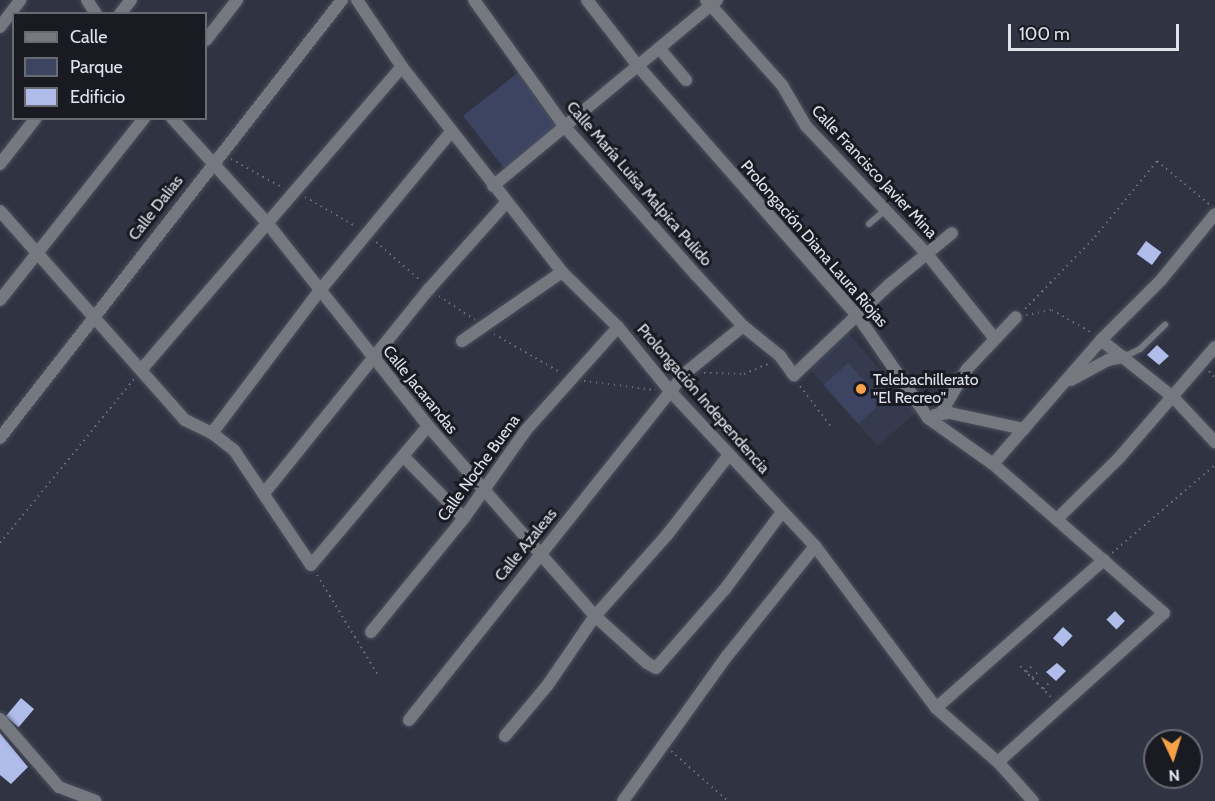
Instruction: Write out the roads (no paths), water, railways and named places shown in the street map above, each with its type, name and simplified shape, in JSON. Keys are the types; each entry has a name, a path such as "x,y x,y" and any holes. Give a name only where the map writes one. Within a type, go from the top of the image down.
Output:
{"street":[{"path":"0,27 20,0"},
{"path":"122,12 131,0"},
{"path":"207,39 237,0"},
{"name":"Calle Dalias","path":"0,438 212,163 342,0"},
{"name":"Prolongación Independencia","path":"349,0 359,4 402,67 505,204 562,272 618,327 670,391 728,456 815,546 936,708 998,762 1033,801"},
{"name":"Calle María Luisa Malpica Pulido","path":"474,0 565,126 743,326 780,356 794,375 857,315"},
{"name":"Prolongación Diana Laura Riojas","path":"587,0 638,66 857,315 928,418 993,464 1164,613 998,762"},
{"path":"493,186 638,66 711,2"},
{"name":"Calle Francisco Javier Mina","path":"711,2 782,85 806,126 927,254 994,339"},
{"path":"659,48 686,80"},
{"path":"141,370 402,67"},
{"path":"0,164 34,120"},
{"path":"0,300 142,120"},
{"name":"Calle Jacarandas","path":"174,120 268,224 428,426 595,616 629,651 656,668 725,589 782,512"},
{"path":"212,433 321,289 451,132"},
{"path":"265,492 429,289 505,204"},
{"path":"0,211 185,420 212,433 234,450 265,492 311,565 428,426"},
{"path":"993,464 1101,340 1161,280 1215,214"},
{"path":"857,315 952,233"},
{"path":"462,340 562,272"},
{"path":"941,413 967,369 1016,317"},
{"name":"Calle Azaleas","path":"409,720 683,375 743,326"},
{"name":"Calle Noche Buena","path":"371,632 464,518 526,430 618,327"},
{"path":"1101,340 1173,397 1215,442"},
{"path":"1056,519 1173,397 1215,347"},
{"path":"1062,385 1108,360 1124,357"},
{"path":"928,418 941,413 1024,429"},
{"path":"403,456 464,518"},
{"path":"505,736 547,686 595,616 667,535 728,456"},
{"path":"622,801 727,656 815,546"},
{"path":"936,708 1104,560"},
{"path":"0,719 59,787 95,801"}],"lane":[{"path":"868,224 886,209"},
{"path":"1124,357 1140,349 1165,326"}],"place":[{"name":"Telebachillerato \"El Recreo\"","path":"861,389"}]}
